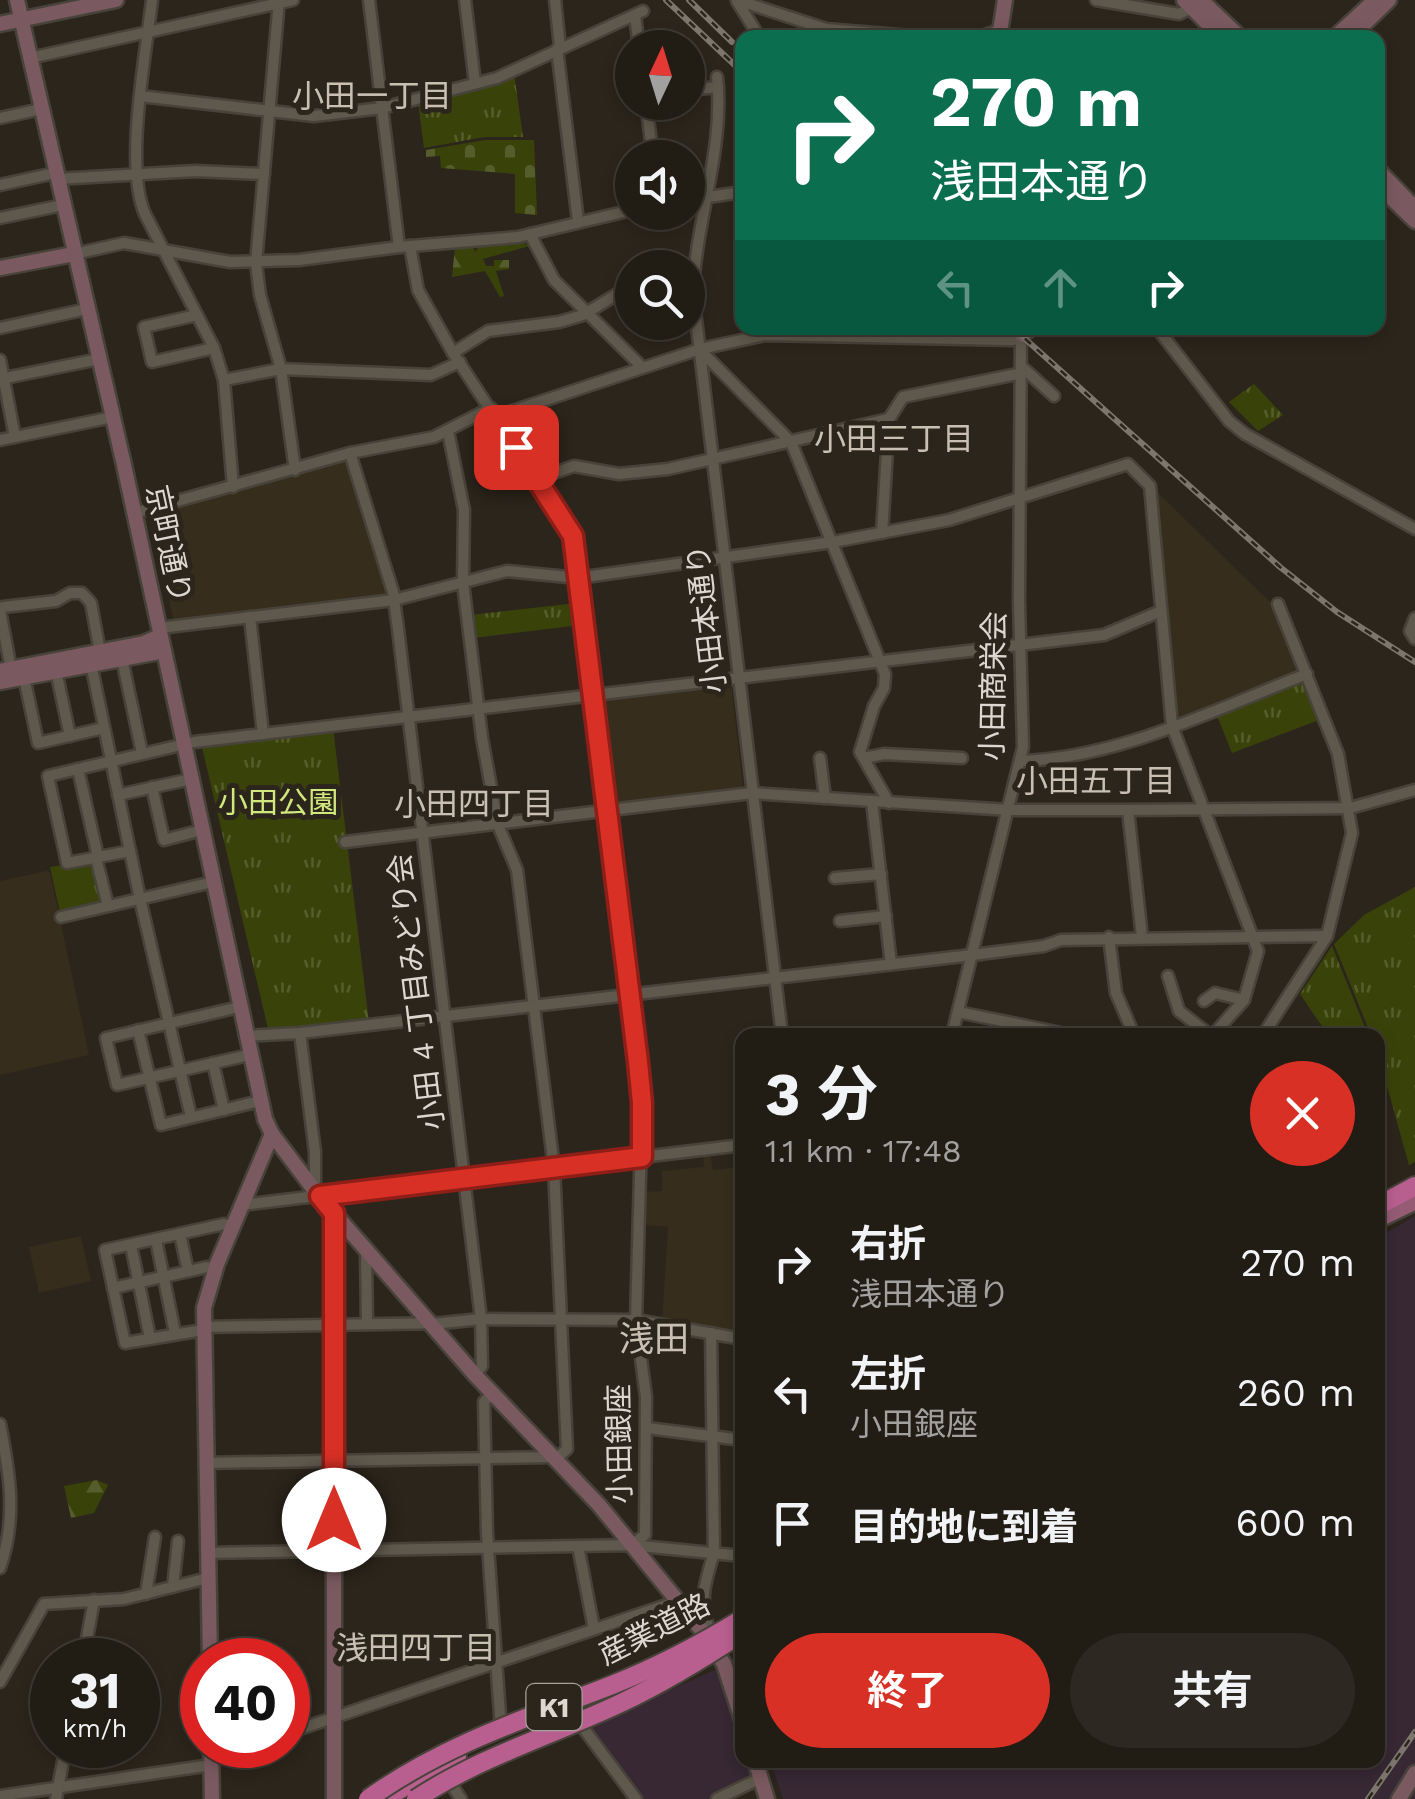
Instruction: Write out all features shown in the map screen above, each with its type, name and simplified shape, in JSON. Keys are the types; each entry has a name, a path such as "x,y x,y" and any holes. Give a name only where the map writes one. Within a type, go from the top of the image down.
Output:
{"highway":[{"path":"1385,1201 1415,1185"},
{"path":"1385,1214 1415,1199"},
{"name":"K1","path":"368,1799 464,1742 656,1666 735,1621"},
{"name":"K1","path":"417,1799 511,1748 621,1703 735,1639"},
{"name":"K1","path":"380,1799 452,1759 633,1677 676,1651"},
{"path":"442,1784 499,1748 688,1668"}],"main road":[{"name":"産業道路","path":"380,1799 441,1758 501,1728 613,1682 735,1620"},
{"name":"産業道路","path":"442,1784 624,1705 735,1640"}],"street":[{"name":"京町通り","path":"16,0 113,417 249,1055 272,1134 366,1250 708,1634 735,1701"},
{"path":"0,24 116,0"},
{"path":"152,0 140,96 137,174 142,208 214,348 224,380 234,487"},
{"path":"30,58 293,0"},
{"name":"小田銀座","path":"369,0 404,246 418,290 457,358 573,536 642,1103 636,1320 647,1428 645,1535 631,1545"},
{"path":"465,0 475,83"},
{"path":"555,0 578,222"},
{"path":"736,0 755,30"},
{"path":"736,0 826,30"},
{"path":"1000,30 1004,0"},
{"path":"1096,0 1178,14 1192,2"},
{"path":"1343,30 1375,0"},
{"path":"1358,30 1389,0"},
{"path":"279,2 256,263 260,295 280,369 295,470"},
{"path":"1192,2 1215,30"},
{"path":"1192,2 1230,30"},
{"path":"140,96 314,116 382,108 497,78 639,13 639,30"},
{"name":"小田本通り","path":"705,85 718,82 714,170 705,198"},
{"path":"0,118 41,109"},
{"path":"0,185 56,176 195,171 264,174"},
{"path":"1385,177 1415,208"},
{"path":"1385,192 1415,220"},
{"path":"705,198 735,193"},
{"path":"0,218 63,205"},
{"path":"0,268 124,243 230,262 333,257 530,234 615,214"},
{"path":"530,234 554,280 642,368"},
{"path":"224,380 280,369 431,375 488,332 558,322 588,312 615,295"},
{"path":"0,328 87,309"},
{"path":"197,315 144,327 152,362 214,348"},
{"path":"134,514 350,452 434,437 494,412 700,349 765,335"},
{"name":"小田商栄会","path":"954,1028 1009,810 1024,722 1020,644 1021,335"},
{"path":"1162,335 1229,420 1245,434 1415,529"},
{"name":"小田本通り","path":"699,340 781,1028"},
{"path":"700,349 791,442 885,674 884,688 874,706 860,752 889,803"},
{"path":"0,360 15,437"},
{"path":"2,379 99,360"},
{"path":"882,533 889,419 904,397 1022,367 1054,396"},
{"path":"0,440 113,417"},
{"path":"537,479 574,466 626,474 713,460 889,419"},
{"path":"205,1463 555,1458 567,1449 554,1168 517,870 498,825 478,708 463,583 464,510 448,431"},
{"name":"小田 4 丁目みどり会","path":"350,452 394,600 481,1319 482,1366 475,1375"},
{"path":"12,672 56,671 161,638 250,617 394,600 506,571 578,578 882,533 947,520 1128,464 1150,486 1172,726 1258,952 1244,1000 1218,1028"},
{"path":"104,728 38,743 12,672 0,611 3,606 56,601 70,593 82,593 91,603 110,761 192,1117"},
{"path":"1268,1028 1327,936 1351,844 1350,808 1338,754 1278,604"},
{"path":"130,850 67,864 48,776 183,744 737,676 1104,636 1162,612"},
{"path":"250,617 263,734"},
{"path":"1415,618 1410,631 1415,638"},
{"path":"0,682 12,672 95,658 122,658 161,638"},
{"path":"122,658 142,754"},
{"path":"56,671 70,736"},
{"path":"1020,761 1045,760 1140,740 1307,674"},
{"path":"864,758 884,754 962,758"},
{"path":"820,758 825,798"},
{"path":"78,769 108,906"},
{"path":"118,795 191,779"},
{"path":"152,788 164,840 202,830"},
{"path":"345,842 752,793 1009,810 1128,810 1350,808 1415,790"},
{"path":"872,802 890,964"},
{"path":"1128,810 1142,937"},
{"path":"834,878 881,874"},
{"path":"61,917 213,882"},
{"path":"840,921 886,916"},
{"path":"245,1036 300,1033 972,955 1044,946 1061,940 1327,936"},
{"path":"1109,937 1116,993 1131,1028"},
{"path":"1168,976 1179,1011 1202,1028"},
{"path":"1204,1000 1215,993 1244,1000"},
{"path":"239,1006 106,1038 117,1085 249,1055"},
{"path":"958,1012 1037,1028"},
{"path":"138,1030 162,1125 260,1101"},
{"path":"300,1033 318,1194"},
{"path":"213,1064 224,1110"},
{"path":"209,1638 204,1308 215,1269 272,1134"},
{"path":"242,1205 735,1146"},
{"path":"334,1213 334,1799"},
{"path":"233,1227 224,1224 106,1250 125,1343 203,1328 481,1319 636,1320 735,1338"},
{"path":"180,1234 188,1271"},
{"path":"156,1240 175,1333"},
{"path":"130,1245 150,1338"},
{"path":"366,1250 367,1324"},
{"path":"114,1288 207,1267 215,1269"},
{"path":"708,1634 702,1609 714,1553 711,1333"},
{"path":"492,1393 484,1402 485,1458 501,1728"},
{"path":"0,1424 13,1504 8,1546 0,1568"},
{"path":"647,1428 735,1439"},
{"path":"146,1594 155,1537"},
{"path":"174,1587 178,1541"},
{"path":"208,1552 631,1545 735,1555"},
{"path":"578,1546 594,1630"},
{"path":"0,1682 44,1604 124,1600 208,1578"},
{"path":"87,1638 94,1600"},
{"path":"310,1726 678,1601"},
{"path":"581,1725 636,1799"},
{"path":"0,1796 57,1793 180,1763"},
{"path":"57,1793 62,1768"},
{"path":"211,1768 212,1799"},
{"path":"758,1768 768,1799"},
{"path":"1399,1799 1415,1773"},
{"path":"717,1799 761,1778"},
{"path":"442,1784 461,1799"}],"shaded area":[{"path":"345,458 387,595 384,599 174,622 150,515"},
{"path":"1154,489 1277,609 1303,672 1176,721"},
{"path":"731,682 743,787 611,806 598,698"},
{"path":"50,873 89,1055 0,1075 0,881"},
{"path":"710,1153 713,1170 735,1168 735,1335 662,1322 668,1227 643,1225 644,1192 662,1191 662,1171 704,1167 703,1154"},
{"path":"1415,1216 1415,1799 783,1799 773,1768 1385,1768 1385,1234"},
{"path":"81,1236 91,1281 39,1293 29,1247"},
{"path":"717,1669 735,1722 735,1768 751,1768 753,1775 708,1799 638,1799 585,1728"}],"green space":[{"path":"514,73 523,137 484,137 424,148 418,102"},
{"path":"485,140 534,140 537,215 515,213 515,174 441,168 440,156 426,157 426,150"},
{"path":"522,242 529,246 483,259 486,266 494,266 494,260 509,260 509,269 496,271 504,296 500,297 485,271 452,277 455,246 472,244 475,252 480,245"},
{"path":"1254,384 1283,415 1258,431 1229,402"},
{"path":"577,603 580,625 473,638 471,615"},
{"path":"1295,682 1308,687 1319,720 1232,753 1216,713"},
{"name":"小田公園","path":"333,728 369,1022 269,1033 202,747 204,743"},
{"path":"94,861 104,903 60,912 50,867"},
{"path":"1415,887 1415,1162 1409,1165 1385,1079 1385,1028 1368,1028 1334,944 1364,915"},
{"path":"1332,946 1365,1028 1323,1028 1300,994"},
{"path":"97,1480 108,1485 94,1513 71,1518 64,1486"}],"railway":[{"path":"666,0 735,65"},
{"path":"689,0 732,42"},
{"path":"1021,335 1280,567 1337,612 1415,662"},
{"path":"1368,1799 1415,1732"}],"district":[{"name":"小田一丁目","path":"372,96"},
{"name":"小田三丁目","path":"894,439"},
{"name":"小田五丁目","path":"1096,781"},
{"name":"小田四丁目","path":"474,804"},
{"name":"浅田","path":"654,1339"},
{"name":"浅田四丁目","path":"416,1648"}],"route":[{"path":"334,1520 334,1213 320,1196 642,1157 638,1062 573,536 516,447"}]}
